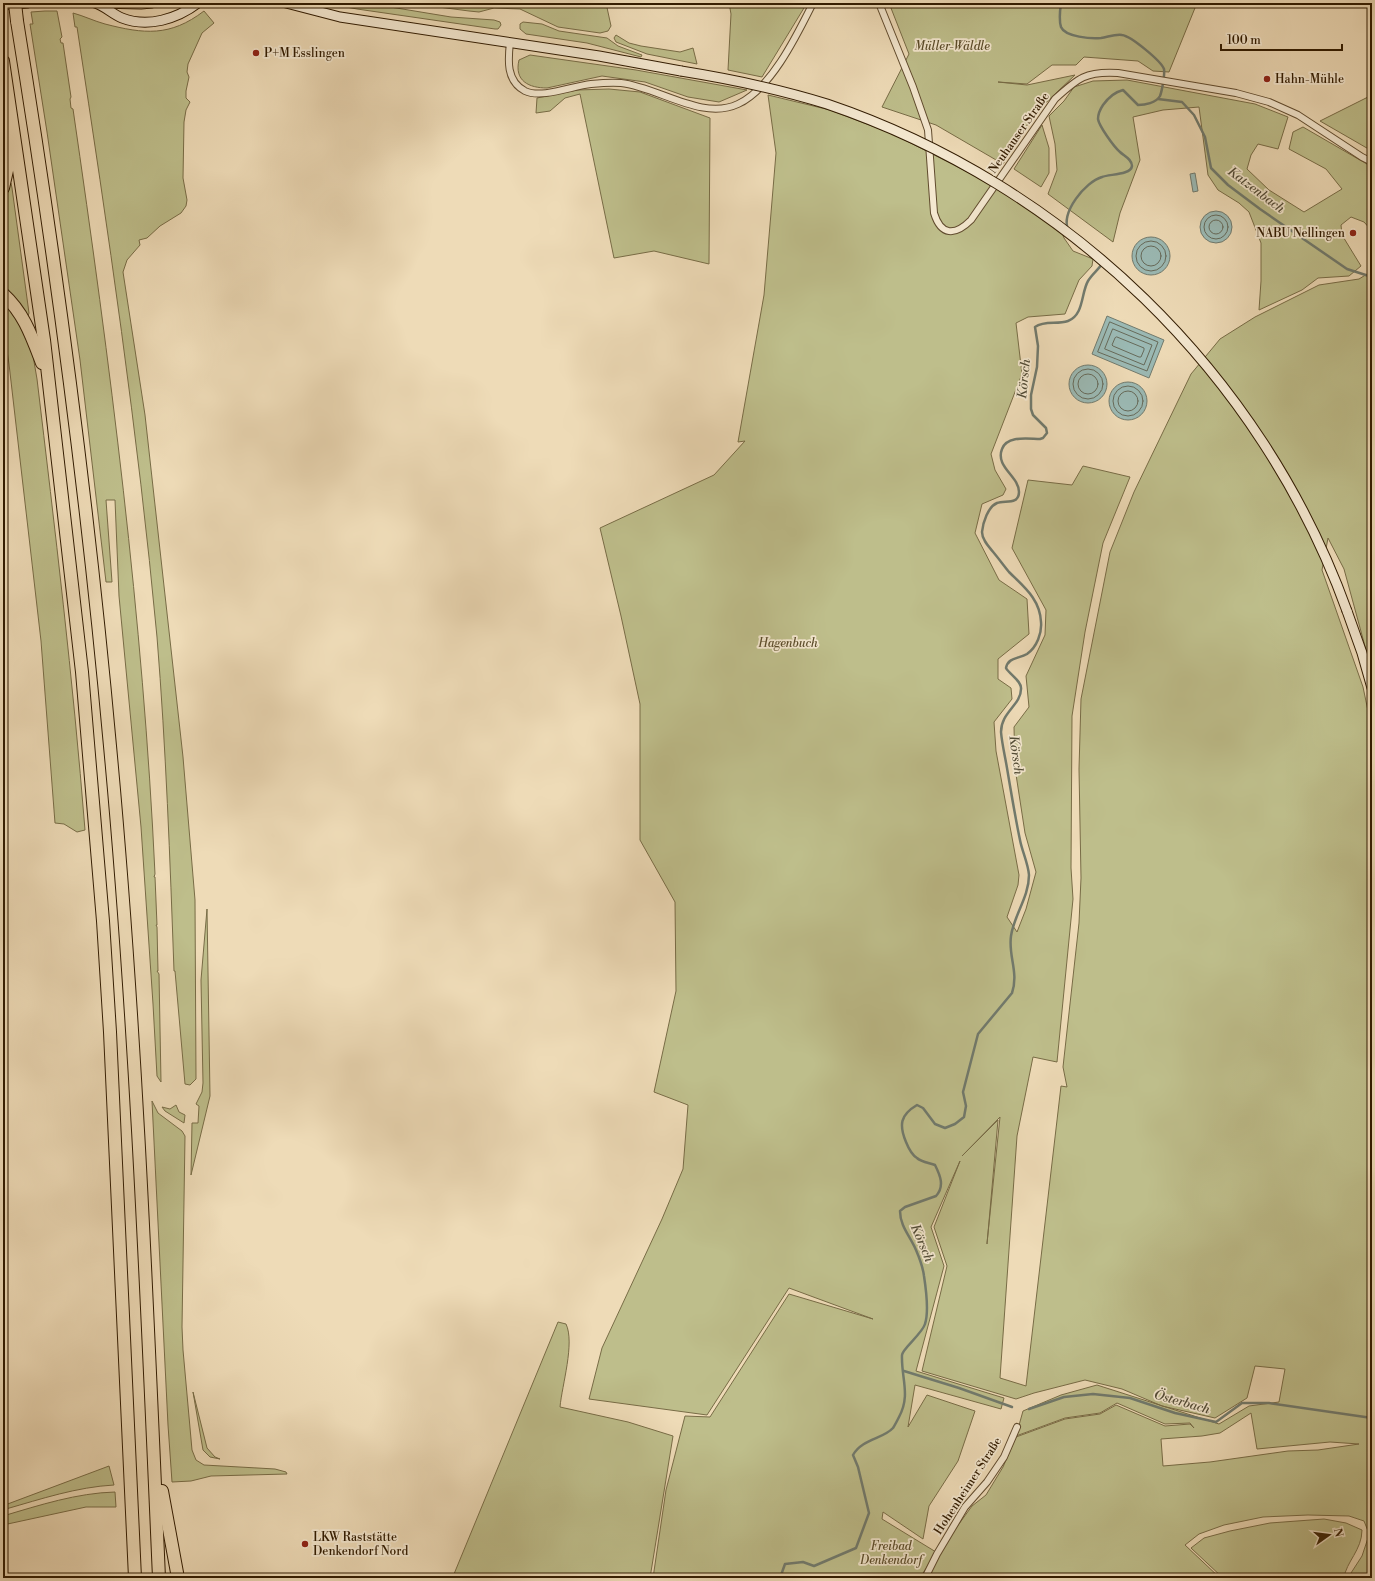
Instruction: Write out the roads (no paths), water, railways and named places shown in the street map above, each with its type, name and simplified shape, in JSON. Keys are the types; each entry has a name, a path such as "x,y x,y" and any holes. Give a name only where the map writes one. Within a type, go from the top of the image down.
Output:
{"highway":[{"path":"15,3 50,228 69,374 86,512 110,739 128,968 153,1432 159,1578"},
{"path":"3,61 49,383 82,672 103,921 119,1198 119,1251 135,1578"},
{"path":"3,188 8,166 8,92"},
{"path":"3,294 24,318 49,383"},
{"path":"153,1432 178,1578"}],"main road":[{"path":"3,5 28,3"},
{"path":"96,3 152,3"},
{"path":"96,3 123,18 145,22 160,21 174,17 184,13 198,3"},
{"path":"286,3 340,17 510,42 726,78 770,88 827,105 887,127 950,157 1005,188 1060,225 1092,250 1143,296 1180,334 1209,367 1241,409 1273,456 1297,498 1325,554 1362,653 1372,688"}],"street":[{"path":"510,42 508,63 510,74 519,87 532,93 541,94 590,84 620,83 647,88 705,108 728,108 745,101 770,77 798,31 812,3"},
{"name":"Neuhauser Straße","path":"878,3 926,123 930,154 934,213 942,228 949,232 964,228 971,220 988,198 1044,113 1055,99 1074,83 1089,74 1107,72 1152,78 1253,97 1298,114 1362,157 1372,162"},
{"name":"Hohenheimer Straße","path":"925,1578 937,1554 965,1507 987,1482 1004,1457 1017,1427"}],"water":[{"path":"1195,173 1198,191 1193,192 1190,174"},
{"path":"1213,211 1219,211 1229,218 1232,227 1231,233 1225,240 1219,243 1213,243 1203,236 1200,230 1200,224 1207,214"},
{"path":"1151,237 1164,243 1170,256 1164,269 1151,275 1138,269 1132,256 1138,243"},
{"path":"1107,316 1164,340 1149,378 1092,354"},
{"path":"1084,365 1092,365 1104,374 1107,384 1104,394 1098,400 1092,403 1084,403 1072,394 1069,388 1069,380 1078,368"},
{"path":"1128,382 1138,385 1144,391 1147,401 1144,411 1138,417 1128,420 1118,417 1112,411 1109,401 1112,391 1118,385"}],"waterway":[{"name":"Körsch","path":"1061,3 1060,22 1063,30 1073,35 1085,38 1101,38 1114,35 1126,36 1152,55 1164,69 1160,96 1153,102 1138,105 1123,90 1117,92 1102,106 1099,113 1099,122 1114,146 1129,160 1132,166 1131,169 1124,173 1105,176 1095,180 1082,191 1071,207 1068,215 1068,230"},
{"name":"Katzenbach","path":"1158,99 1182,102 1194,115 1205,137 1211,168 1228,185 1347,269 1372,277"},
{"name":"Körsch","path":"780,1578 785,1564 803,1562 814,1566 856,1548 869,1513 858,1467 853,1455 867,1442 889,1432 896,1423 903,1409 905,1394 902,1355 905,1349 923,1328 927,1313 926,1287 923,1270 916,1250 903,1226 900,1211 905,1207 936,1196 939,1192 941,1184 941,1180 935,1165 919,1159 910,1151 902,1130 902,1121 907,1113 917,1105 923,1108 935,1124 945,1128 955,1124 964,1117 966,1106 963,1092 978,1034 1012,993 1014,985 1014,971 1010,943 1015,921 1027,891 1029,875 1018,831 1001,732 1004,719 1018,700 1021,689 1020,683 1006,668 1007,664 1011,660 1024,656 1034,648 1040,635 1041,622 1038,607 1034,600 984,541 982,532 986,515 991,508 997,503 1017,499 1019,492 1018,486 1002,461 1002,449 1008,442 1013,440 1024,438 1040,439 1047,433 1046,428 1033,415 1031,409 1031,395 1037,367 1038,346 1035,327 1043,324 1064,322 1073,318 1080,309 1088,281 1102,264"},
{"name":"Österbach","path":"904,1371 959,1388 1012,1407"},
{"name":"Österbach","path":"1029,1409 1064,1397 1093,1394 1130,1398 1175,1413 1216,1422 1242,1403 1269,1403 1372,1418"}],"place":[{"name":"P+M Esslingen","path":"256,53"},
{"name":"Hahn-Mühle","path":"1267,79"},
{"name":"NABU Nellingen","path":"1353,233"},
{"name":"LKW Raststätte Denkendorf Nord","path":"305,1544"}],"park label":[{"name":"Müller-Wäldle","path":"952,46"},
{"name":"Hagenbuch","path":"788,643"},
{"name":"Freibad Denkendorf","path":"891,1553"}]}
